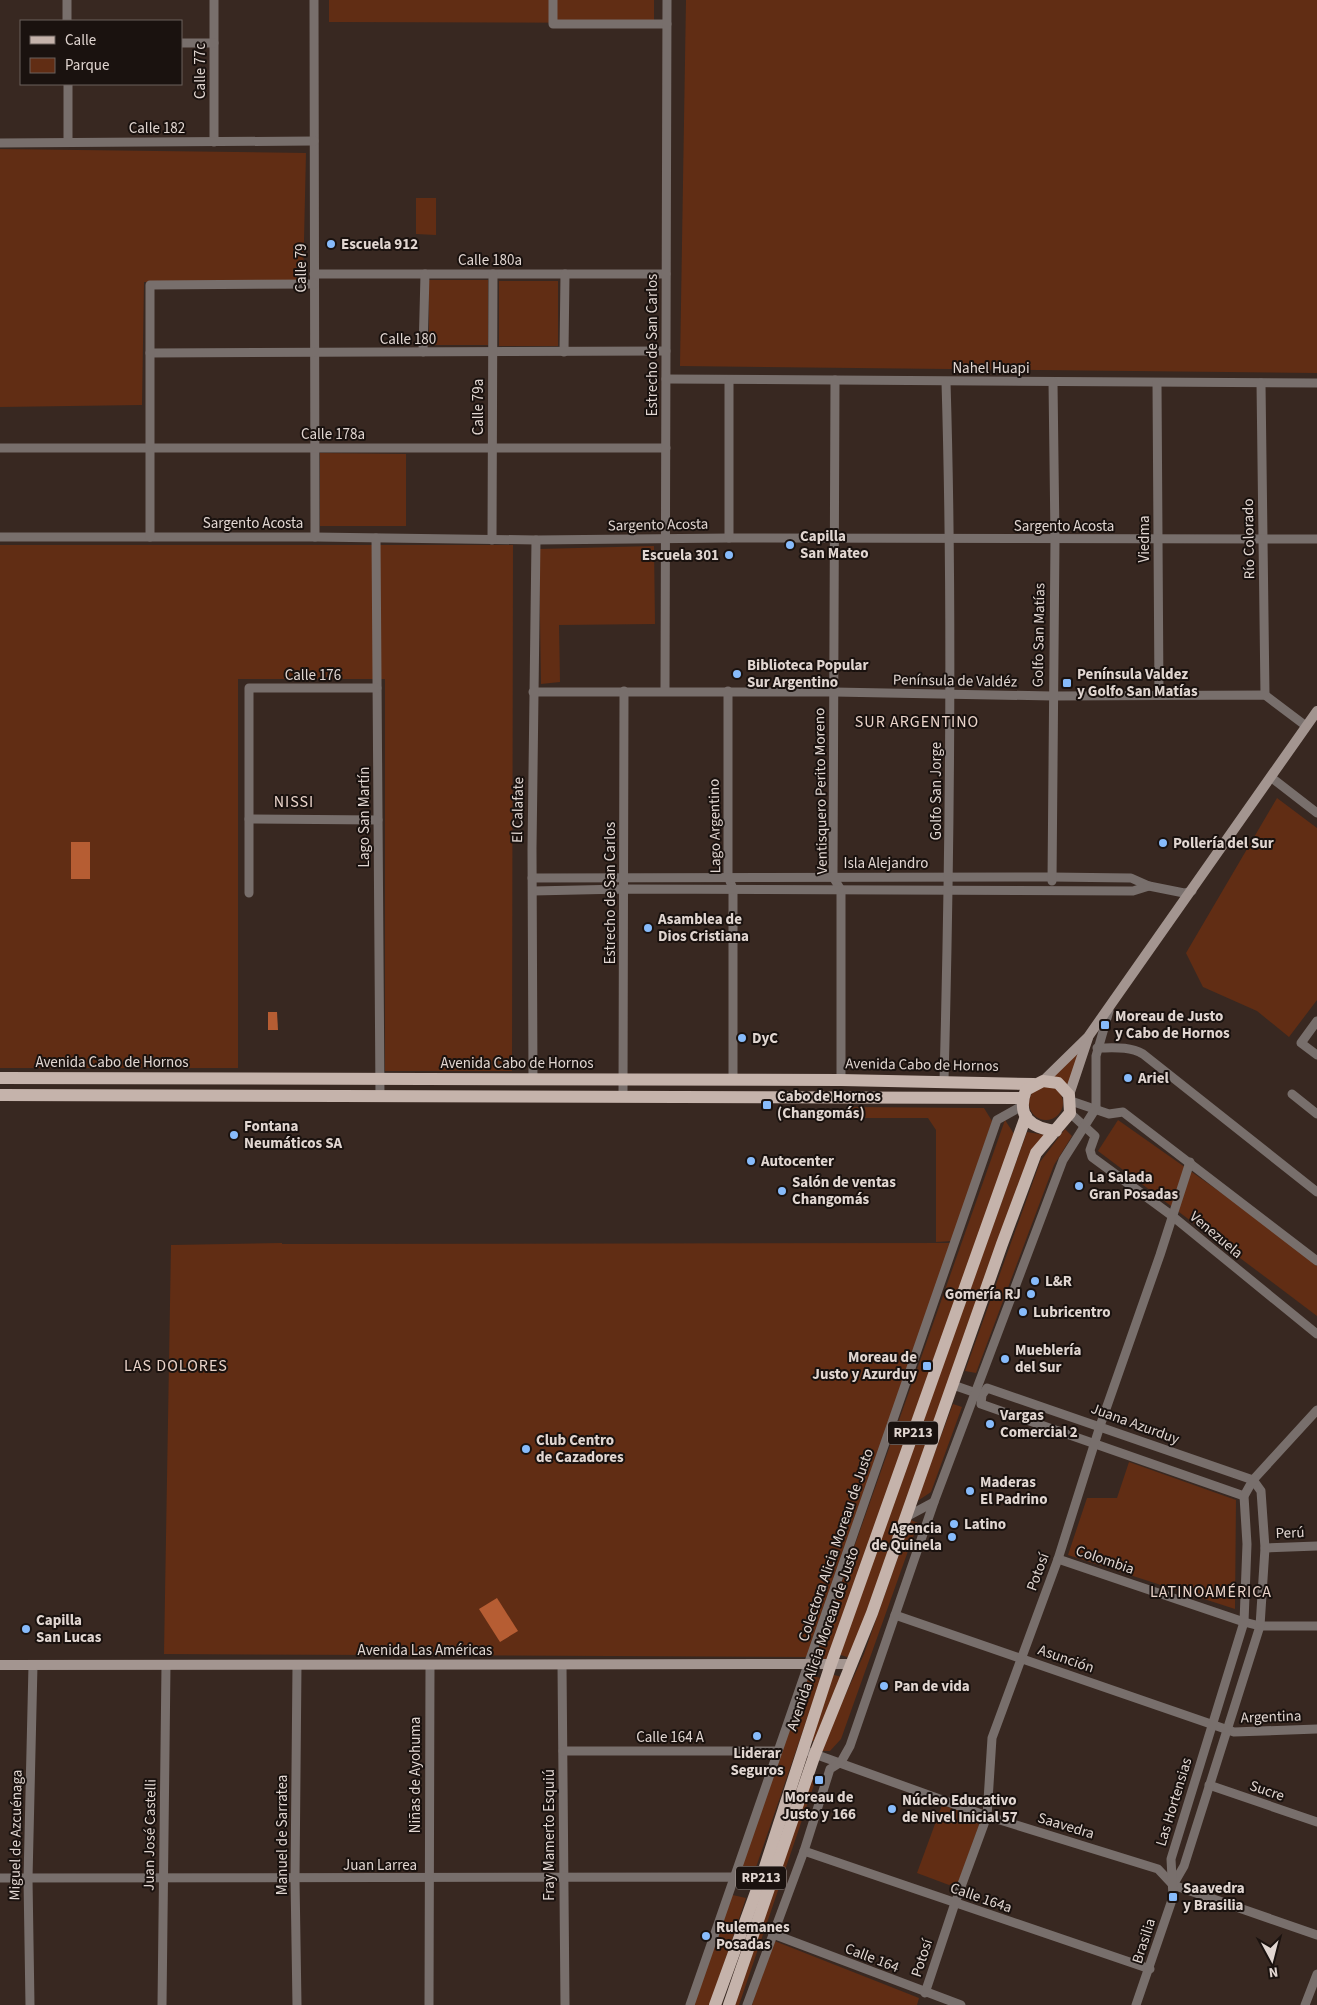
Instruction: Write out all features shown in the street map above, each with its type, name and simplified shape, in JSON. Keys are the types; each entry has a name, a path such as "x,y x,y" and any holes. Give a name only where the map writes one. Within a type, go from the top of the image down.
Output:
{"main road":[{"name":"Avenida Alicia Moreau de Justo","path":"729,2005 808,1752 831,1664 1024,1107 1026,1090 1038,1082 1088,1037 1272,778 1317,711"},
{"name":"Avenida Alicia Moreau de Justo","path":"715,2005 808,1752 851,1664 906,1517 1036,1153 1056,1131 1070,1103 1088,1037"},
{"name":"Avenida Cabo de Hornos","path":"0,1078 1038,1082"},
{"path":"1038,1082 1058,1083 1070,1103"},
{"path":"0,1095 623,1096 1024,1107 1033,1126 1056,1131"},
{"name":"Avenida Las Américas","path":"0,1665 851,1664"}],"street":[{"path":"67,0 68,20"},
{"name":"Calle 77c","path":"214,0 214,142"},
{"name":"Calle 79","path":"314,0 315,537"},
{"path":"553,0 553,24 667,24"},
{"name":"Estrecho de San Carlos","path":"665,690 667,0"},
{"path":"182,43 214,43"},
{"path":"68,85 68,142"},
{"name":"Calle 182","path":"0,143 314,141"},
{"name":"Calle 180a","path":"314,274 666,274"},
{"path":"423,352 425,274"},
{"name":"Calle 79a","path":"492,540 493,274"},
{"path":"564,352 565,274"},
{"path":"150,538 150,285 314,284"},
{"name":"Calle 180","path":"150,354 666,351"},
{"name":"Nahel Huapi","path":"666,380 1317,383"},
{"path":"729,380 729,538"},
{"name":"Ventisquero Perito Moreno","path":"835,380 833,876 841,890 841,1080"},
{"name":"Golfo San Jorge","path":"944,1081 949,889 950,694 950,539 946,382"},
{"name":"Golfo San Matías","path":"1052,889 1052,696 1055,540 1054,382"},
{"name":"Viedma","path":"1157,383 1159,695"},
{"name":"Río Colorado","path":"1262,383 1262,540 1265,695"},
{"name":"Calle 178a","path":"0,448 666,448"},
{"name":"Sargento Acosta","path":"0,537 315,537 492,540 665,538 1317,539"},
{"name":"Lago San Martín","path":"376,538 380,1096"},
{"name":"El Calafate","path":"533,1079 533,692 536,540"},
{"name":"Calle 176","path":"249,819 249,688 378,688"},
{"name":"Península de Valdéz","path":"533,692 665,690 1052,696 1265,695"},
{"name":"Estrecho de San Carlos","path":"623,1096 624,691"},
{"name":"Lago Argentino","path":"728,691 728,876 733,889 734,1080"},
{"path":"1265,695 1306,726"},
{"path":"1272,778 1317,813"},
{"path":"249,893 249,819 378,820"},
{"name":"Isla Alejandro","path":"532,878 624,876 1131,878 1149,886 1184,893 1192,891"},
{"name":"Isla Alejandro","path":"532,891 624,889 1052,889 1133,891 1149,886"},
{"path":"747,2005 804,1851 830,1769 840,1762 850,1746 934,1502 978,1394 1063,1160 1096,1108 1097,1048 1112,1004"},
{"path":"1317,1021 1301,1043 1317,1055"},
{"path":"1097,1048 1136,1050 1143,1054 1316,1190"},
{"path":"1292,1094 1317,1114"},
{"path":"1070,1103 1096,1108 1109,1114 1123,1112 1317,1261"},
{"path":"1070,1103 1085,1126"},
{"name":"Colectora Alicia Moreau de Justo","path":"690,2005 997,1120 1024,1107"},
{"name":"Venezuela","path":"1085,1126 1095,1136 1090,1150 1092,1156 1171,1215 1317,1334"},
{"name":"Potosí","path":"925,1993 955,1903 988,1816 992,1738 1058,1559 1100,1426 1160,1255 1171,1215 1190,1162"},
{"name":"Juana Azurduy","path":"953,1385 978,1394"},
{"name":"Juana Azurduy","path":"978,1394 988,1388 1253,1480"},
{"name":"Juana Azurduy","path":"978,1394 981,1404 1244,1496"},
{"path":"1244,1496 1253,1480 1317,1410"},
{"path":"1253,1480 1261,1491 1265,1548"},
{"name":"Las Hortensias","path":"1173,1885 1171,1859 1244,1622 1248,1544 1244,1496"},
{"path":"906,1517 934,1502"},
{"name":"Perú","path":"1265,1548 1317,1546"},
{"name":"Las Hortensias","path":"1173,1885 1184,1866 1260,1626 1265,1548"},
{"name":"Colombia","path":"1058,1559 1244,1622 1260,1626 1317,1626"},
{"name":"Asunción","path":"895,1616 1022,1658 1226,1730"},
{"name":"Miguel de Azcuénaga","path":"30,2005 28,1879 33,1665"},
{"name":"Juan José Castelli","path":"162,2005 166,1665"},
{"name":"Manuel de Sarratea","path":"297,1665 295,1878 297,2005"},
{"name":"Niñas de Ayohuma","path":"429,2005 430,1665"},
{"name":"Fray Mamerto Esquiú","path":"562,1665 565,2005"},
{"name":"Argentina","path":"1226,1730 1234,1732 1317,1729"},
{"name":"Calle 164 A","path":"563,1751 777,1751"},
{"name":"Saavedra","path":"808,1752 988,1816 1158,1868 1173,1885 1317,1936"},
{"name":"Sucre","path":"1209,1785 1317,1822"},
{"name":"Calle 164a","path":"804,1851 1150,1970"},
{"name":"Juan Larrea","path":"0,1878 734,1877 758,1886"},
{"name":"Brasilia","path":"1136,2005 1150,1970 1173,1897 1173,1885"},
{"name":"Calle 164","path":"773,1934 961,2005"},
{"path":"1305,2005 1317,1974"}],"green space":[{"path":"329,0 654,0 654,23 329,22"},
{"path":"686,0 1317,0 1317,373 680,366"},
{"path":"0,149 306,153 303,284 144,282 142,405 0,407"},
{"path":"416,198 436,198 436,235 416,234"},
{"path":"429,280 488,280 488,345 429,345"},
{"path":"499,281 558,281 558,346 499,346"},
{"path":"320,453 406,454 406,526 320,526"},
{"path":"0,545 513,545 512,1071 385,1071 385,679 238,679 238,1068 0,1068"},
{"path":"654,546 655,624 559,625 560,682 541,684 539,549"},
{"path":"1277,798 1317,828 1317,1000 1289,1037 1257,1011 1203,987 1186,953"},
{"path":"1081,1049 1068,1087 1053,1076"},
{"path":"1046,1086 1053,1087 1058,1091 1062,1096 1062,1110 1058,1115 1053,1119 1046,1120 1039,1119 1034,1115 1030,1110 1029,1103 1030,1096 1034,1091 1039,1087"},
{"path":"852,1107 984,1108 992,1121 952,1241 936,1242 936,1130 928,1118 853,1118"},
{"path":"1005,1120 1014,1134 829,1660 815,1658"},
{"path":"1118,1120 1284,1237 1317,1266 1317,1316 1098,1151"},
{"path":"1065,1129 1072,1136 1054,1165 976,1373 965,1371 1040,1162"},
{"path":"1027,1132 1045,1135 850,1658 838,1654"},
{"name":"Club Centro de Cazadores","path":"282,1243 954,1243 812,1657 164,1654 171,1245"},
{"path":"953,1404 962,1407 931,1492 916,1502"},
{"path":"1129,1462 1236,1500 1235,1609 1068,1555 1087,1498 1117,1498"},
{"path":"911,1520 918,1523 841,1739 830,1751 820,1751 864,1654"},
{"path":"804,1674 821,1678 754,1873 737,1872"},
{"path":"830,1674 842,1677 814,1741 808,1740"},
{"path":"811,1774 817,1776 739,2005 733,2005"},
{"path":"942,1805 976,1817 979,1825 959,1881 949,1885 917,1873"},
{"path":"728,1894 746,1898 710,2005 689,2005"},
{"path":"772,1940 919,1998 917,2005 752,2005"}],"shaded area":[{"path":"71,842 90,842 90,879 71,879"},
{"path":"268,1012 277,1012 278,1030 268,1030"},
{"path":"497,1598 518,1631 500,1642 479,1609"}],"place":[{"name":"Escuela 912","path":"331,244"},
{"name":"Capilla San Mateo","path":"790,545"},
{"name":"Escuela 301","path":"729,555"},
{"name":"Biblioteca Popular Sur Argentino","path":"737,674"},
{"name":"Península Valdez y Golfo San Matías","path":"1067,683"},
{"name":"Pollería del Sur","path":"1163,843"},
{"name":"Asamblea de Dios Cristiana","path":"648,928"},
{"name":"Moreau de Justo y Cabo de Hornos","path":"1105,1025"},
{"name":"DyC","path":"742,1038"},
{"name":"Ariel","path":"1128,1078"},
{"name":"Cabo de Hornos (Changomás)","path":"767,1105"},
{"name":"Fontana Neumáticos SA","path":"234,1135"},
{"name":"Autocenter","path":"751,1161"},
{"name":"La Salada Gran Posadas","path":"1079,1186"},
{"name":"Salón de ventas Changomás","path":"782,1191"},
{"name":"L&R","path":"1035,1281"},
{"name":"Gomería RJ","path":"1031,1294"},
{"name":"Lubricentro","path":"1023,1312"},
{"name":"Mueblería del Sur","path":"1005,1359"},
{"name":"Moreau de Justo y Azurduy","path":"927,1366"},
{"name":"Vargas Comercial 2","path":"990,1424"},
{"name":"Club Centro de Cazadores","path":"526,1449"},
{"name":"Maderas El Padrino","path":"970,1491"},
{"name":"Latino","path":"954,1524"},
{"name":"Agencia de Quinela","path":"952,1537"},
{"name":"Capilla San Lucas","path":"26,1629"},
{"name":"Pan de vida","path":"884,1686"},
{"name":"Liderar Seguros","path":"757,1736"},
{"name":"Moreau de Justo y 166","path":"819,1780"},
{"name":"Núcleo Educativo de Nivel Inicial 57","path":"892,1809"},
{"name":"Saavedra y Brasilia","path":"1173,1897"},
{"name":"Rulemanes Posadas","path":"706,1936"}],"district":[{"name":"SUR ARGENTINO","path":"917,722"},
{"name":"NISSI","path":"294,802"},
{"name":"LAS DOLORES","path":"176,1366"},
{"name":"LATINOAMÉRICA","path":"1211,1592"}]}
